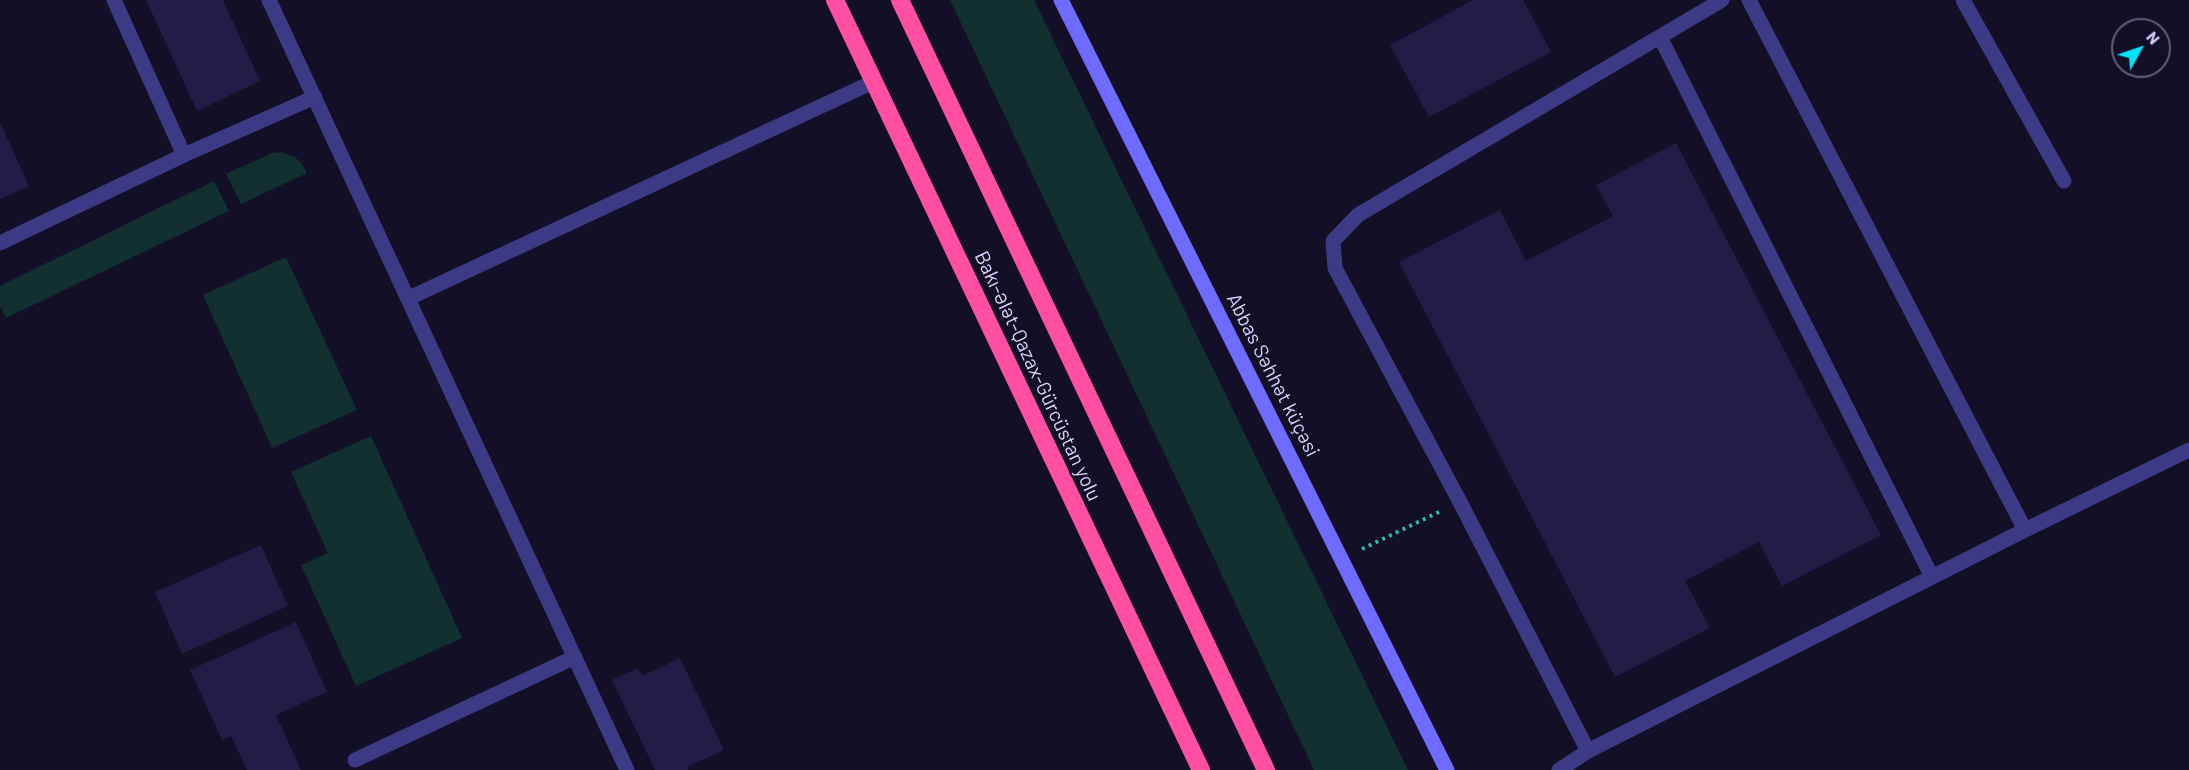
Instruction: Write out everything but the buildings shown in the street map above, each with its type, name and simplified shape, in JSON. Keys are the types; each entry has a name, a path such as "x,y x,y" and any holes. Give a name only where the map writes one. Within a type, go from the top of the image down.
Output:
{"highway":[{"name":"Bakı-Ələt-Qazax-Gürcüstan yolu","path":"835,0 1201,770"},
{"name":"Bakı-Ələt-Qazax-Gürcüstan yolu","path":"900,0 1266,770"}],"street":[{"path":"114,0 184,155"},
{"path":"269,0 627,770"},
{"name":"Abbas Səhhət küçəsi","path":"1061,0 1447,770"},
{"path":"1588,751 1460,502 1335,268 1333,241 1358,215 1722,0"},
{"path":"1749,0 2025,530"},
{"path":"1964,0 2064,181"},
{"path":"1660,37 1932,577"},
{"path":"409,298 873,82"},
{"path":"0,243 184,155 315,98"},
{"path":"1559,770 1588,751 2025,530 2189,450"},
{"path":"355,760 575,657"}],"path":[{"path":"1342,558 1460,502"}],"green space":[{"path":"950,0 1034,0 1408,770 1314,770"},
{"path":"282,152 295,157 307,173 241,204 226,174 272,153"},
{"path":"214,181 229,211 6,318 0,306 0,286"},
{"path":"286,257 357,410 272,448 203,295"},
{"path":"371,436 462,638 356,686 301,565 328,553 291,472"}]}
